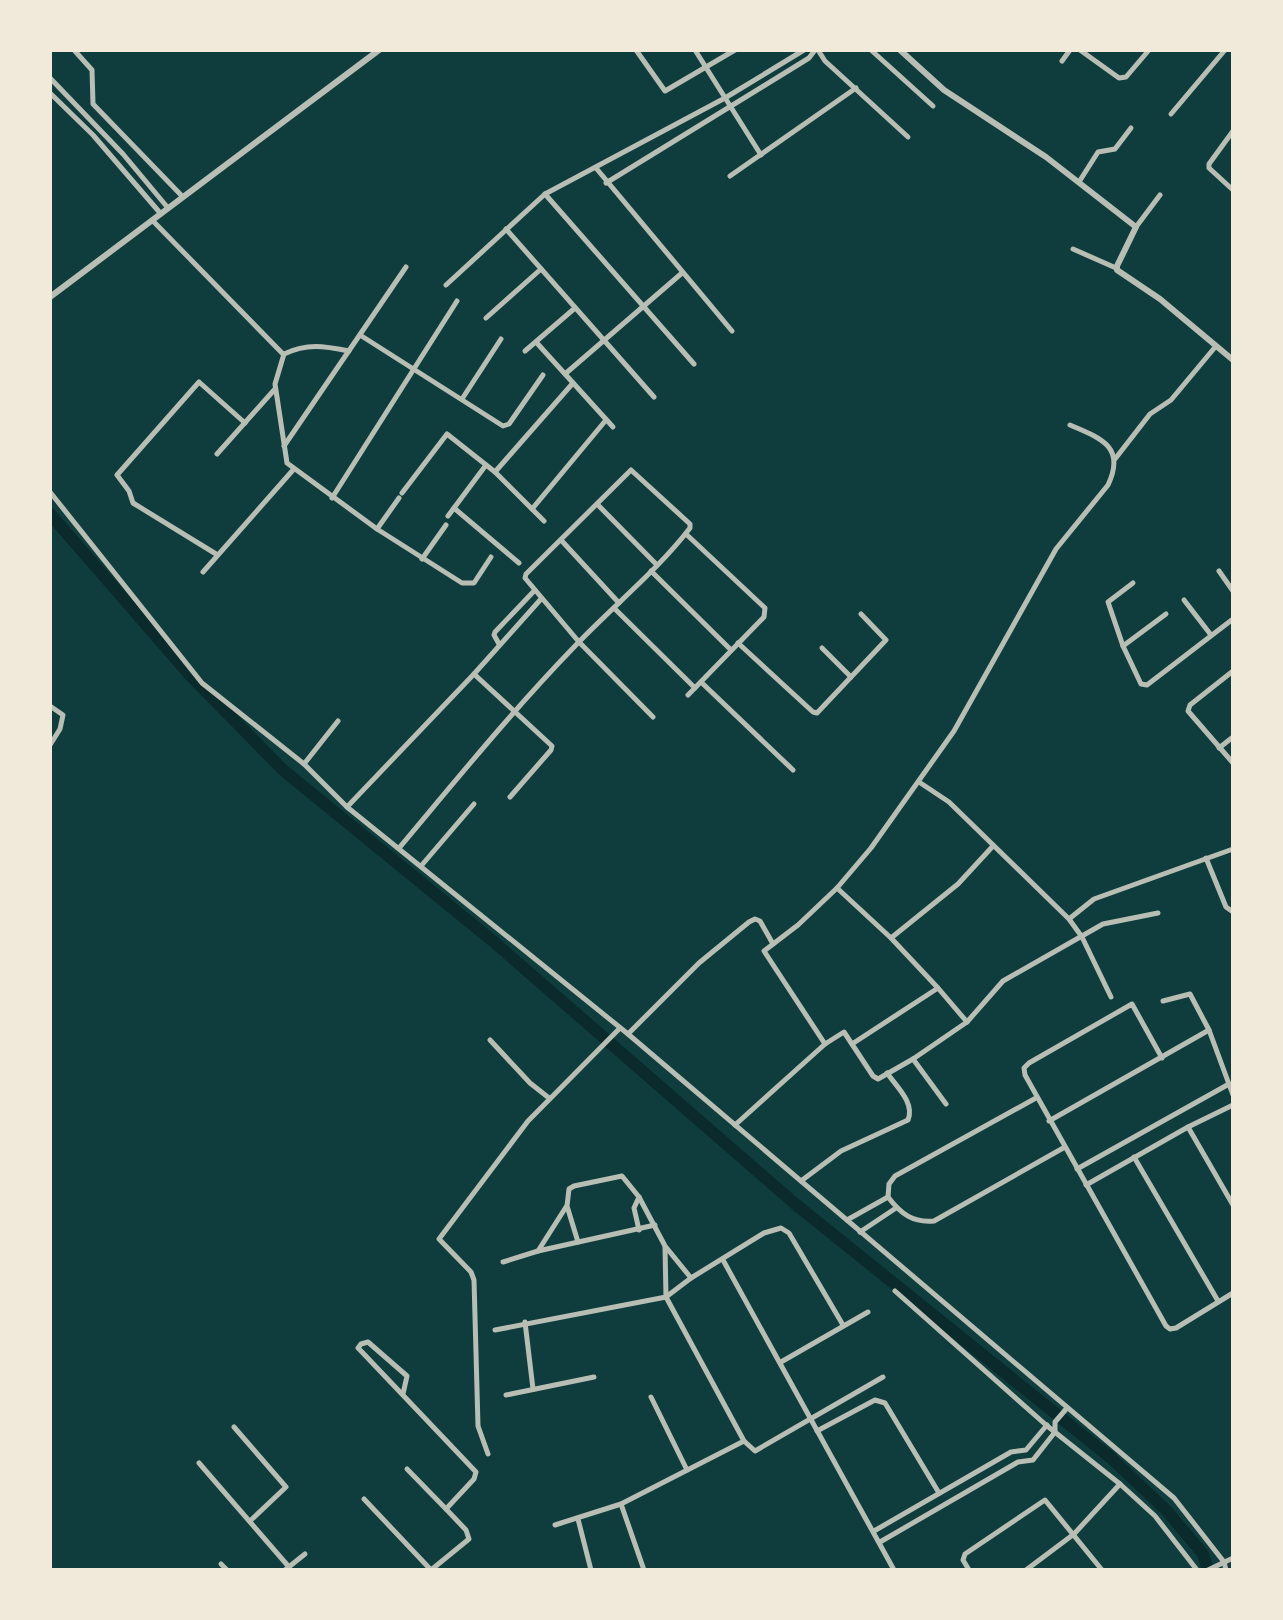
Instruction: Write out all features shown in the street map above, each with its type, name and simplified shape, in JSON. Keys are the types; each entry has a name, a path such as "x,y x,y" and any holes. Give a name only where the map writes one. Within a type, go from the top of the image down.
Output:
{"street":[{"path":"74,50 92,70 93,104 182,196"},
{"path":"50,297 370,53 379,50"},
{"path":"636,50 665,91 735,50"},
{"path":"695,50 761,155"},
{"path":"446,285 545,194 725,98 804,50"},
{"path":"606,183 809,58 816,50 908,137"},
{"path":"871,50 933,106"},
{"path":"900,50 944,90 1046,157 1136,227"},
{"path":"1062,61 1070,50"},
{"path":"1080,50 1119,78 1126,77 1149,50"},
{"path":"1171,114 1225,50"},
{"path":"50,78 168,208"},
{"path":"730,176 856,88"},
{"path":"50,93 93,135 161,214"},
{"path":"66,109 73,100"},
{"path":"1079,182 1098,152 1115,149 1131,128"},
{"path":"1233,131 1209,164 1209,168 1233,190"},
{"path":"596,168 732,331"},
{"path":"146,196 153,190"},
{"path":"545,194 694,364"},
{"path":"1116,268 1136,227 1160,195"},
{"path":"152,220 284,354"},
{"path":"506,229 654,397"},
{"path":"1073,249 1116,268 1160,299 1233,360"},
{"path":"284,447 406,267"},
{"path":"486,318 541,269"},
{"path":"565,374 682,273"},
{"path":"332,498 457,301"},
{"path":"525,351 575,308"},
{"path":"360,335 506,426 543,375"},
{"path":"462,399 501,339"},
{"path":"536,342 613,427"},
{"path":"284,354 300,347 316,345 349,351"},
{"path":"825,1044 764,952 837,888 871,848 954,731 1056,549 1108,485 1115,459 1150,414 1171,400 1216,346"},
{"path":"284,354 276,388 287,463 293,470 462,583 474,583 491,557"},
{"path":"216,554 133,503 129,491 117,475 199,382 245,423"},
{"path":"495,472 573,383"},
{"path":"217,454 276,388"},
{"path":"532,509 606,420"},
{"path":"1070,425 1108,445 1115,459"},
{"path":"377,529 447,434 495,472 544,521"},
{"path":"448,516 486,465"},
{"path":"203,572 293,470"},
{"path":"399,848 513,711 579,642 657,565 690,528 690,524 633,470 525,578 579,642 653,717"},
{"path":"50,492 202,683 304,764 347,807 618,1030 628,1034 1065,1410 1174,1498 1226,1570"},
{"path":"597,504 657,565"},
{"path":"454,508 519,563"},
{"path":"422,559 446,525"},
{"path":"686,534 765,608 764,617 688,695"},
{"path":"561,540 619,603"},
{"path":"651,571 731,650"},
{"path":"1219,571 1233,591"},
{"path":"1133,583 1108,602 1123,646 1141,684 1147,685 1233,619"},
{"path":"499,644 495,632 535,590"},
{"path":"347,807 541,599"},
{"path":"1184,600 1211,635"},
{"path":"614,608 695,688"},
{"path":"738,643 814,713 886,639 861,614"},
{"path":"1123,646 1166,614"},
{"path":"822,648 851,677"},
{"path":"1233,671 1190,705 1188,711 1233,763"},
{"path":"474,674 552,746 510,797"},
{"path":"701,682 793,770"},
{"path":"50,706 63,715 60,729 50,745"},
{"path":"304,764 338,721"},
{"path":"1219,748 1233,737"},
{"path":"919,782 949,802 1069,919 1082,937 1111,997"},
{"path":"421,866 474,804"},
{"path":"891,938 958,884 993,846"},
{"path":"1069,919 1094,899 1233,849"},
{"path":"1206,858 1226,907 1233,912"},
{"path":"837,888 891,938 967,1022"},
{"path":"735,1125 825,1044 845,1032 874,1078 913,1059 967,1022 1003,981 1103,924 1158,913"},
{"path":"628,1034 699,963 749,922 755,919 760,921 773,944"},
{"path":"852,1044 938,988"},
{"path":"1163,1001 1190,994 1209,1030 1233,1095"},
{"path":"1162,1058 1132,1004 1024,1068 1049,1121 1170,1329 1233,1293"},
{"path":"488,1454 478,1426 474,1280 471,1272 439,1239 528,1121 618,1030"},
{"path":"1049,1121 1209,1030"},
{"path":"490,1040 530,1083 549,1098"},
{"path":"913,1059 946,1104"},
{"path":"801,1181 841,1151 908,1120 911,1112 908,1103 887,1073"},
{"path":"1077,1169 1229,1084"},
{"path":"1037,1098 895,1176 889,1184 888,1197 905,1216 921,1222 934,1221 1065,1147"},
{"path":"1086,1185 1233,1105"},
{"path":"1188,1127 1233,1205"},
{"path":"1134,1157 1218,1301"},
{"path":"578,1242 567,1206 569,1189 620,1175 639,1197 665,1246 691,1278"},
{"path":"639,1197 634,1208 639,1230"},
{"path":"847,1220 888,1197"},
{"path":"538,1251 567,1206"},
{"path":"860,1232 896,1208"},
{"path":"503,1262 538,1251 655,1225"},
{"path":"495,1330 666,1297 764,1233 781,1228 786,1229 843,1325"},
{"path":"665,1246 666,1297 744,1441 755,1451 883,1377"},
{"path":"723,1260 894,1570"},
{"path":"895,1291 1046,1425 1155,1516 1197,1570"},
{"path":"781,1362 868,1312"},
{"path":"525,1322 533,1389"},
{"path":"403,1394 407,1380 404,1373 368,1342 361,1344 358,1348 476,1472 474,1479 446,1509"},
{"path":"506,1395 594,1377"},
{"path":"651,1397 687,1470"},
{"path":"817,1431 875,1400 885,1403 939,1493"},
{"path":"874,1531 1011,1452 1026,1450 1046,1425 1055,1422 1065,1410"},
{"path":"879,1542 1018,1462 1033,1460 1055,1432 1055,1422"},
{"path":"234,1427 286,1487 250,1521"},
{"path":"555,1525 621,1504 744,1441"},
{"path":"1011,1452 1018,1462"},
{"path":"199,1463 287,1568 305,1554"},
{"path":"364,1499 431,1570 469,1539 469,1534 407,1469"},
{"path":"1026,1570 1074,1534 1120,1484"},
{"path":"969,1570 963,1559 965,1554 1044,1500 1049,1501 1102,1570"},
{"path":"621,1504 644,1570"},
{"path":"578,1519 591,1570"},
{"path":"1208,1570 1233,1558"},
{"path":"221,1564 227,1570"}],"waterway":[{"path":"50,514 189,674 283,770 494,942 794,1203 1111,1458 1167,1511 1203,1554 1208,1570"}]}
